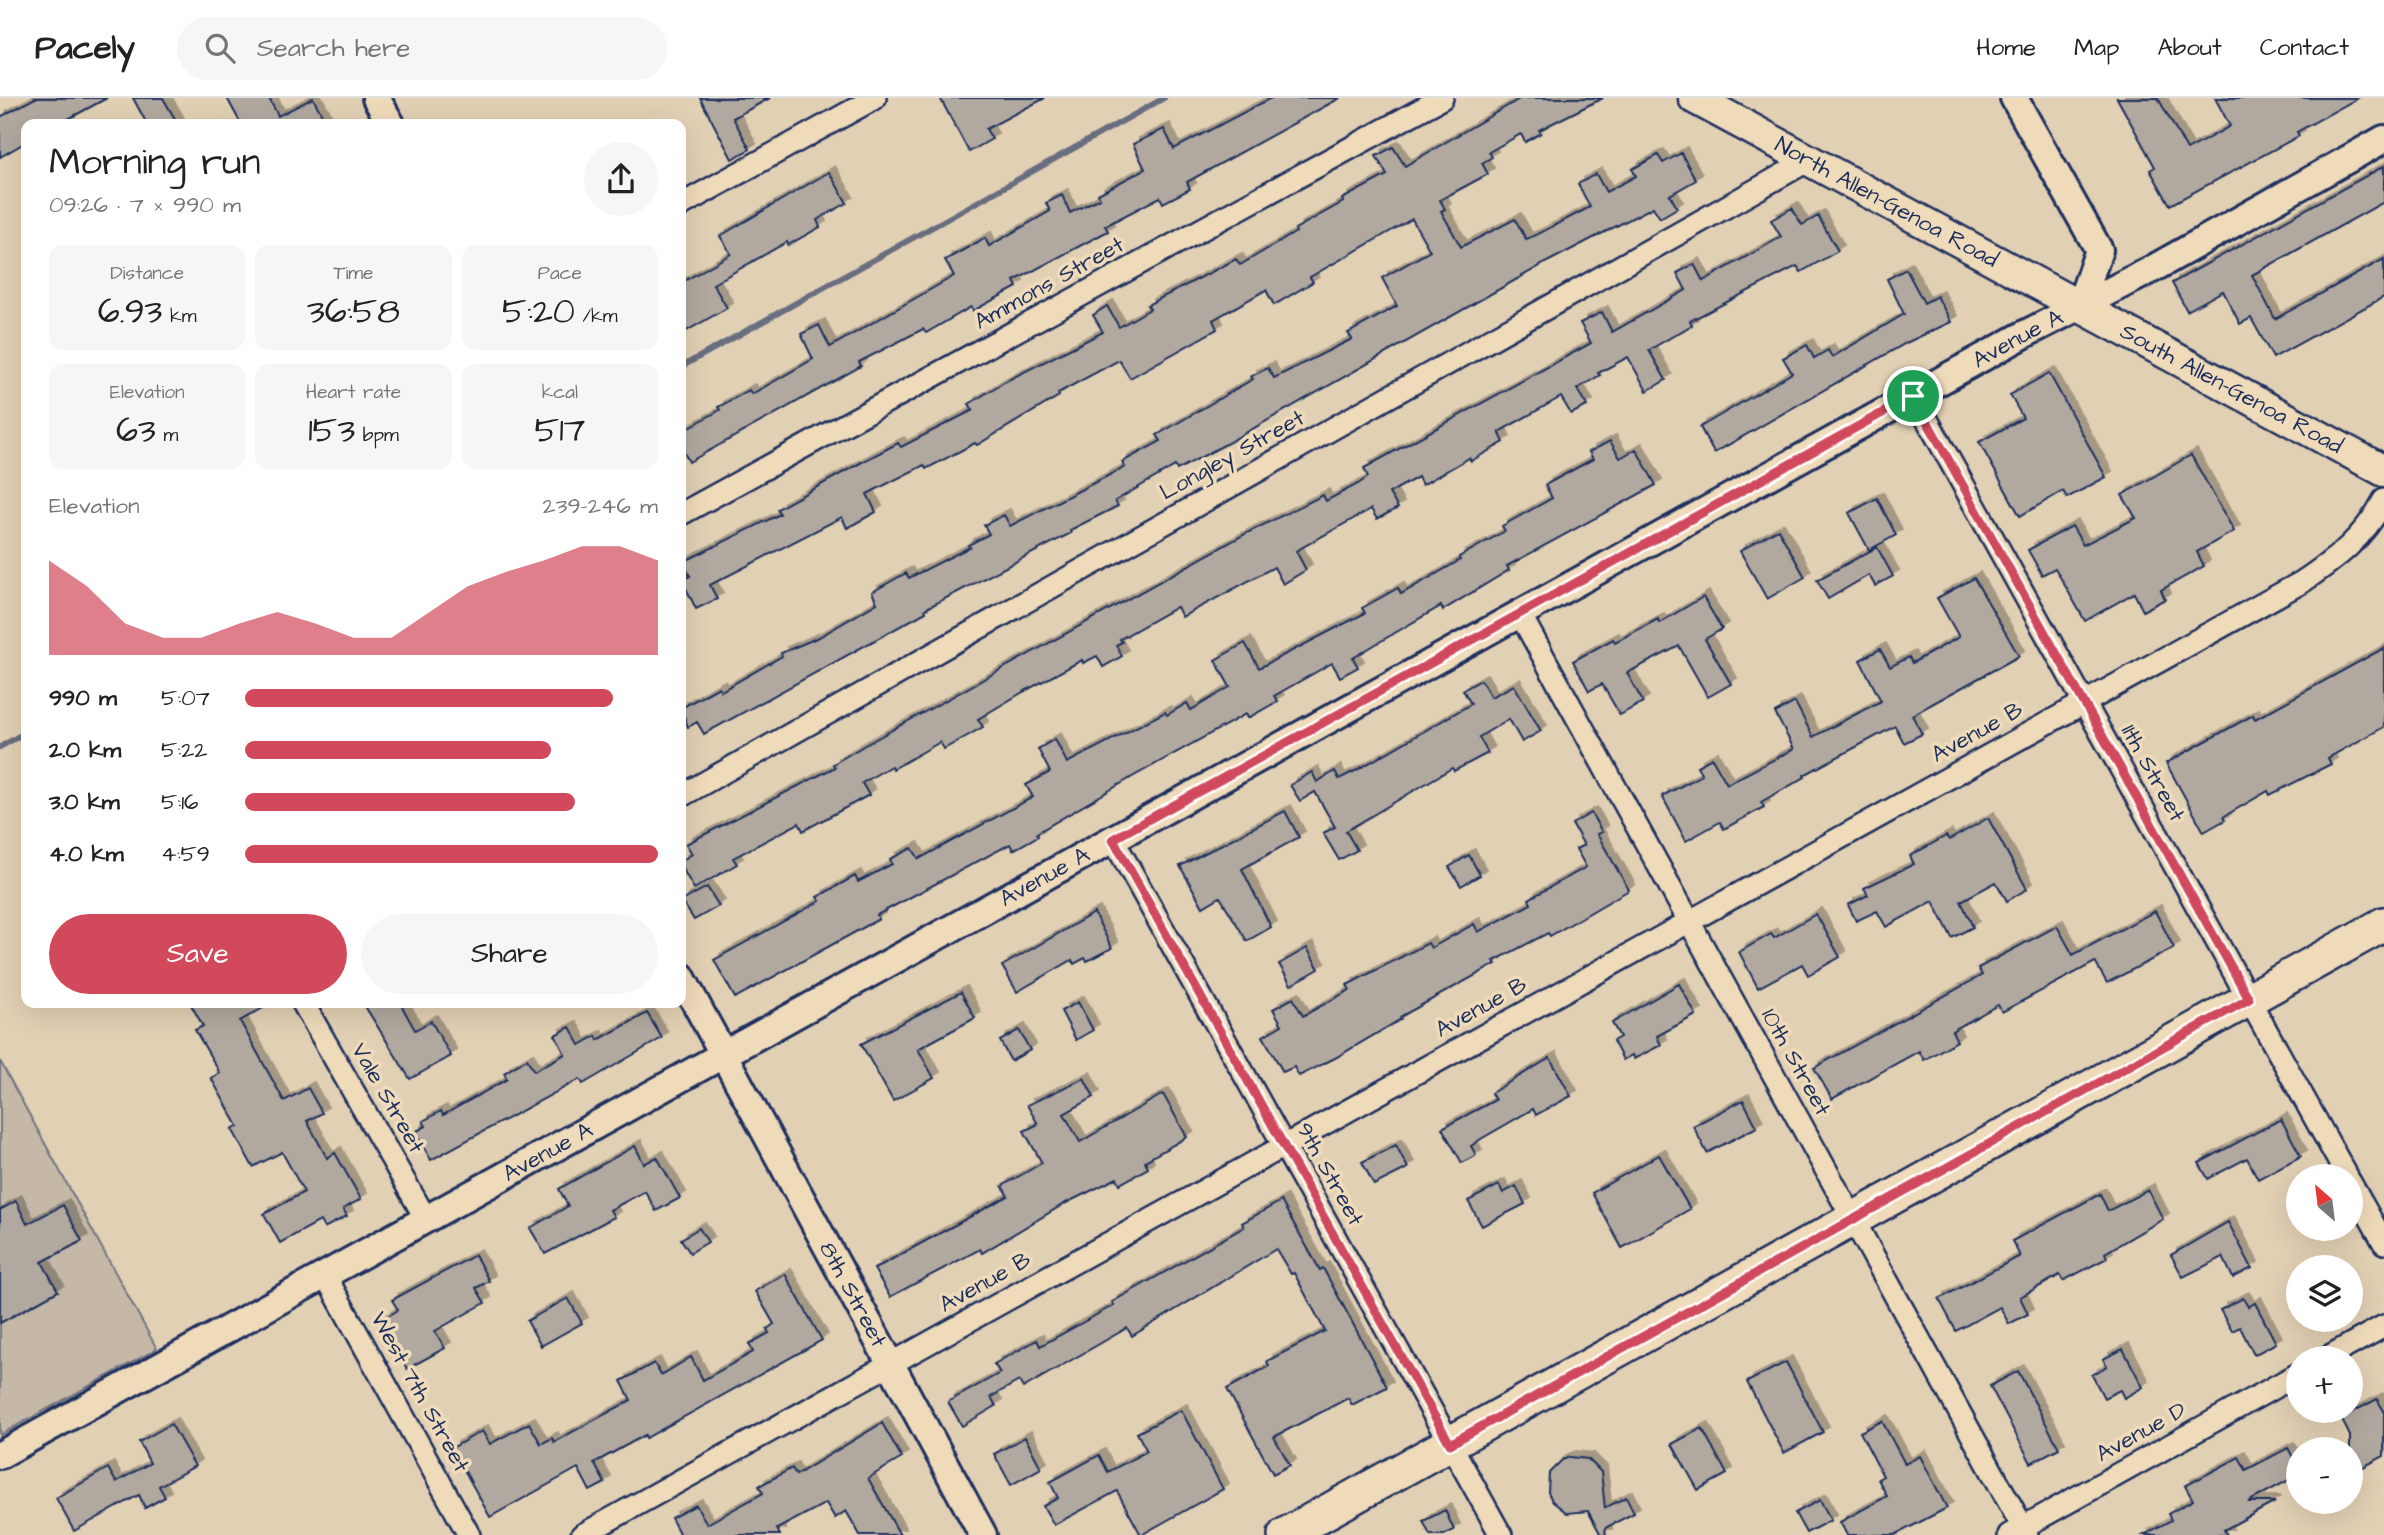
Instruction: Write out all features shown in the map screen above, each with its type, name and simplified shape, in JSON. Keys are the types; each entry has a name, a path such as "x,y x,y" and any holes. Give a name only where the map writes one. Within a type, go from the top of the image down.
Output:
{"main road":[{"name":"North Allen-Genoa Road","path":"1694,98 2079,307"},
{"name":"South Allen-Genoa Road","path":"2079,307 2384,471"},
{"path":"1285,1535 2384,924"}],"street":[{"path":"376,98 388,119"},
{"path":"686,202 875,98"},
{"name":"Ammons Street","path":"686,511 1442,98"},
{"path":"2014,98 2099,250 2079,307"},
{"name":"Avenue A","path":"0,1455 1913,396 2147,272 2384,139"},
{"name":"Longley Street","path":"686,793 1809,160"},
{"name":"11th Street","path":"1913,396 2340,1164"},
{"name":"Avenue B","path":"582,1535 2302,582 2337,559 2360,538 2384,500"},
{"name":"10th Street","path":"1520,614 1853,1219 2020,1532"},
{"name":"9th Street","path":"1113,839 1501,1535"},
{"name":"8th Street","path":"686,985 983,1535"},
{"name":"Vale Street","path":"306,1008 426,1219"},
{"path":"2363,1205 2384,1243"},
{"name":"West 7th Street","path":"325,1275 469,1535"},
{"path":"2348,1346 2384,1326"},
{"name":"Avenue D","path":"2020,1532 2286,1381"}],"shaded area":[{"path":"0,1061 157,1349 0,1435"}],"building":[{"path":"35,98 107,98 68,119 21,119 21,145 0,157 0,117"},
{"path":"133,98 163,98 175,119 144,119"},
{"path":"227,98 269,98 278,116 313,98 324,119 238,119"},
{"path":"700,98 770,98 733,118 750,149 732,159"},
{"path":"940,98 1045,98 986,129 992,139 969,152"},
{"path":"1271,98 1340,98 1187,182 1190,189 1163,203 1160,197 1105,226 1108,231 1014,281 1017,287 973,311 971,307 926,333 923,329 859,362 861,366 689,462 686,456 686,429 720,410 718,407 749,390 752,394 813,359 801,334 819,325 830,347 954,276 945,260 985,238 989,246 1050,211 1046,203 1062,195 1070,213 1100,198 1098,194 1145,169 1133,144 1164,129 1174,149"},
{"path":"1521,98 1603,98 1539,130 1541,133 1525,142 1521,134 1489,152 1492,157 1482,163 1488,174 1440,200 1445,209 1441,211 1461,247 1515,219 1526,239 1536,235 1590,207 1578,184 1596,174 1606,192 1636,176 1632,169 1658,155 1663,163 1681,153 1696,180 1670,195 1677,208 1660,218 1653,207 1549,261 1224,445 1177,470 1175,466 1115,501 1118,506 1070,530 1071,533 925,609 926,612 704,734 697,722 688,727 686,705 719,687 721,691 782,656 781,653 819,637 877,603 872,592 906,573 909,578 970,547 968,545 989,534 984,525 1004,515 1010,526 1125,467 1122,462 1161,441 1157,435 1253,379 1251,376 1268,368 1274,378 1352,339 1348,333 1397,306 1382,278 1430,251 1412,219 1310,277 1313,282 1274,305 1266,290 1213,320 1217,329 1130,378 1119,360 1058,393 1059,396 977,445 975,443 926,469 924,465 867,494 876,512 847,528 842,517 710,585 717,599 696,609 686,588 686,578 690,576 686,561 780,514 777,509 898,443 901,447 973,410 969,404 1004,382 1103,332 1093,315 1107,306 1119,327 1150,309 1147,305 1236,259 1240,265 1343,202 1342,199 1387,175 1376,156 1393,147 1405,166"},
{"path":"2117,98 2158,98 2187,150 2230,126 2215,98 2358,98 2297,132 2299,136 2170,205 2150,170 2155,167"},
{"path":"2384,166 2384,202 2252,275 2275,319 2384,259 2384,297 2273,358 2251,318 2240,324 2223,291 2187,311 2172,283"},
{"path":"829,172 847,203 817,220 820,227 788,245 787,242 713,284 727,308 686,331 686,280 731,254 720,236"},
{"path":"1792,208 1802,225 1818,216 1838,251 1801,272 1797,266 1690,321 1692,325 1649,350 1666,380 1647,391 1628,357 1598,373 1600,375 1577,389 1587,406 1571,414 1561,397 1499,432 1504,442 1471,461 1469,458 1422,485 1418,477 1389,493 1398,508 1377,519 1371,509 1296,551 1306,570 1283,584 1274,567 1182,617 1177,607 1120,639 1122,642 1116,645 1122,656 1103,667 1097,656 1083,663 1082,660 1023,692 978,719 983,727 944,749 940,742 893,769 891,766 862,783 869,795 803,831 799,823 733,858 737,864 694,889 686,875 686,858 692,854 686,844 835,767 833,764 865,745 1247,533 1323,495 1326,501 1358,484 1368,477 1364,468 1591,343 1580,323 1602,312 1612,332 1686,290 1677,273 1694,264 1703,281 1781,237 1771,220"},
{"path":"1906,269 1924,303 1937,296 1951,322 1906,343 1714,453 1700,427 1792,373 1783,358 1807,345 1814,358 1828,350 1832,357 1904,314 1887,279"},
{"path":"2049,373 2106,477 2067,498 2063,491 2020,516 1979,442 2023,418 2010,395"},
{"path":"1610,441 1620,458 1636,449 1656,485 1507,566 1509,570 1443,610 1441,606 1353,658 1358,667 1340,677 1332,663 1274,696 1278,701 1248,718 1246,714 1134,776 1037,833 1038,836 1013,850 1010,844 877,915 879,919 735,998 714,960 820,901 817,897 855,876 858,882 892,864 890,859 912,848 919,859 1033,797 1026,785 1050,772 1038,749 1055,739 1067,763 1165,712 1167,715 1187,703 1191,710 1230,687 1215,660 1245,643 1259,668 1365,613 1362,608 1398,588 1401,594 1505,531 1502,526 1552,498 1545,485 1593,459 1589,452"},
{"path":"2191,455 2234,531 2197,552 2204,566 2161,590 2165,599 2143,611 2134,593 2085,621 2055,568 2042,575 2028,550 2072,526 2083,545 2136,518 2122,495"},
{"path":"1877,498 1896,535 1869,550 1849,513"},
{"path":"1778,529 1805,577 1767,599 1740,551"},
{"path":"1877,547 1893,576 1875,586 1869,575 1828,599 1817,580"},
{"path":"1974,578 2019,656 1912,715 1922,734 1904,743 1895,726 1804,775 1805,777 1761,802 1764,807 1724,829 1720,822 1686,841 1662,796 1702,775 1697,766 1712,758 1727,784 1794,749 1775,713 1795,702 1813,737 1881,701 1860,660 1880,649 1890,667 1909,657 1912,663 1959,637 1937,598"},
{"path":"1703,597 1722,629 1705,639 1731,684 1708,697 1679,646 1627,673 1643,702 1620,715 1602,684 1589,691 1573,661 1658,619 1659,623"},
{"path":"2384,648 2384,727 2328,758 2331,764 2270,795 2268,791 2223,817 2225,820 2204,832 2166,763 2253,715 2255,719"},
{"path":"1481,680 1491,697 1514,685 1541,731 1522,742 1509,719 1479,737 1488,753 1454,771 1452,768 1346,831 1357,850 1339,860 1323,833 1335,827 1315,792 1300,801 1290,785 1312,772 1317,782 1335,771 1339,779 1355,771 1471,704 1463,690"},
{"path":"1285,811 1299,837 1242,869 1271,927 1247,941 1220,897 1203,907 1180,866"},
{"path":"1591,813 1602,832 1597,834 1629,890 1550,936 1548,933 1494,961 1496,964 1400,1017 1401,1019 1335,1058 1299,1076 1294,1067 1283,1072 1263,1036 1282,1025 1273,1009 1293,998 1303,1016 1350,990 1347,985 1428,943 1431,948 1474,924 1478,932 1531,904 1529,899 1586,867 1576,849 1584,845 1572,824"},
{"path":"1988,818 2027,889 2007,901 1996,882 1961,901 1973,927 1952,938 1933,901 1886,927 1877,911 1856,921 1848,905 1868,895 1864,888 1914,864 1910,856 1946,836 1949,840"},
{"path":"1469,855 1480,875 1461,886 1449,867"},
{"path":"707,887 719,906 694,920 686,907 686,899"},
{"path":"2155,911 2174,948 2107,983 2095,962 2002,1012 1998,1005 1952,1031 1957,1041 1924,1060 1919,1051 1832,1099 1814,1068 1982,975 1978,968 2057,926 2073,955"},
{"path":"1094,913 1112,948 1087,961 1085,958 1074,964 1072,960 1017,992 1002,966"},
{"path":"1816,914 1840,957 1808,975 1802,964 1758,988 1739,952 1771,934 1774,938"},
{"path":"1307,948 1319,969 1291,985 1279,964"},
{"path":"1679,984 1696,1015 1657,1036 1661,1045 1634,1059 1632,1055 1623,1060 1613,1041 1620,1037 1612,1023"},
{"path":"961,992 975,1018 918,1049 934,1078 893,1101 861,1044"},
{"path":"1078,1002 1093,1030 1076,1040 1061,1011"},
{"path":"193,1008 263,1008 240,1021 284,1101 308,1088 322,1113 307,1121 327,1158 335,1153 361,1199 343,1209 347,1216 324,1228 320,1221 280,1243 264,1214 304,1192 282,1152 253,1167 232,1129 238,1126 211,1078 220,1073 195,1030 203,1026"},
{"path":"366,1008 403,1008 415,1030 431,1021 451,1056 410,1079"},
{"path":"647,1013 662,1038 583,1084 580,1079 431,1160 415,1132 426,1126 423,1121 441,1111 443,1115 507,1079 504,1073 527,1059 534,1071 565,1054 555,1035 570,1027 580,1045 596,1036 598,1040"},
{"path":"1019,1030 1030,1050 1011,1061 1000,1041"},
{"path":"1550,1058 1571,1096 1536,1115 1533,1109 1481,1139 1471,1146 1476,1155 1462,1163 1442,1128 1495,1100 1491,1093"},
{"path":"1084,1078 1094,1097 1064,1114 1080,1142 1163,1094 1187,1137 1145,1161 1148,1168 1120,1184 1117,1178 1064,1204 982,1253 980,1249 890,1297 874,1269 1008,1196 1002,1186 1042,1163 1024,1131 1038,1124 1027,1105"},
{"path":"1743,1100 1757,1127 1707,1153 1693,1126"},
{"path":"2281,1119 2301,1156 2258,1179 2247,1158 2208,1179 2199,1163"},
{"path":"1396,1145 1408,1168 1374,1185 1362,1162"},
{"path":"635,1146 644,1164 657,1157 680,1198 656,1211 645,1191 610,1210 614,1217 545,1254 530,1228 568,1206 559,1189"},
{"path":"1659,1155 1690,1209 1622,1248 1592,1193"},
{"path":"1499,1185 1503,1193 1516,1186 1525,1204 1482,1226 1468,1201"},
{"path":"2148,1190 2163,1219 2105,1253 2107,1258 2063,1281 2060,1275 2020,1297 2028,1314 2009,1324 2000,1307 1956,1331 1939,1299 2020,1256 2012,1241 2100,1194 2108,1211"},
{"path":"16,1201 27,1224 63,1205 82,1241 42,1262 58,1291 0,1323 0,1210"},
{"path":"1281,1201 1320,1270 1323,1268 1387,1387 1352,1405 1348,1398 1274,1437 1290,1465 1273,1474 1227,1389 1269,1366 1267,1361 1325,1331 1294,1273 1291,1274 1276,1249 1132,1336 1127,1328 1023,1388 1019,1381 991,1397 996,1406 962,1426 948,1402 1000,1373 994,1364 1037,1340 1040,1346 1114,1305 1112,1302 1244,1227 1242,1223"},
{"path":"2228,1222 2252,1268 2233,1278 2223,1257 2183,1277 2171,1255"},
{"path":"699,1228 708,1242 690,1253 681,1239"},
{"path":"475,1255 489,1281 476,1288 485,1303 435,1331 445,1348 407,1369 380,1321 398,1310 392,1300"},
{"path":"785,1274 822,1340 646,1438 645,1435 594,1463 605,1483 590,1491 578,1468 490,1517 452,1448 482,1431 490,1444 529,1423 541,1444 552,1438 554,1442 631,1400 621,1381 654,1363 661,1375 691,1357 703,1380 753,1352 749,1344 769,1333 767,1329 774,1324 755,1291"},
{"path":"568,1298 582,1323 541,1346 527,1321"},
{"path":"2243,1298 2248,1307 2255,1303 2276,1343 2254,1355 2240,1327 2232,1331 2220,1310"},
{"path":"2123,1349 2143,1387 2124,1398 2120,1390 2104,1398 2092,1375 2107,1366 2103,1359"},
{"path":"1786,1362 1823,1432 1784,1453 1747,1382"},
{"path":"2018,1371 2059,1448 2031,1463 1990,1386"},
{"path":"2377,1399 2384,1411 2384,1456 2363,1467 2363,1437 2350,1437 2344,1423 2363,1423 2363,1406"},
{"path":"1181,1410 1223,1489 1141,1535 1117,1491 1054,1525 1043,1506 1058,1498 1050,1482 1099,1455 1108,1472 1147,1451 1137,1433"},
{"path":"1882,1421 1905,1464 1920,1456 1947,1508 1895,1535 1847,1535 1840,1522 1887,1496 1878,1479 1883,1476 1860,1432"},
{"path":"882,1423 902,1458 868,1478 900,1535 860,1535 846,1511 835,1518 826,1503 777,1529 780,1535 680,1535 671,1518 696,1505 707,1524 763,1493 759,1486 792,1468 796,1475"},
{"path":"171,1424 195,1466 159,1486 165,1497 145,1508 139,1495 74,1531 56,1498 108,1468 116,1482 150,1463 139,1442"},
{"path":"1702,1428 1727,1474 1698,1490 1672,1444"},
{"path":"1025,1437 1041,1468 1011,1485 994,1454"},
{"path":"2286,1449 2286,1481 2248,1502 2275,1502 2224,1530 2227,1535 2144,1535 2171,1520 2168,1514 2193,1500 2185,1486 2239,1457 2246,1470"},
{"path":"1570,1457 1588,1459 1601,1472 1605,1508 1626,1497 1634,1513 1605,1528 1606,1535 1601,1535 1588,1511 1567,1513 1552,1501 1548,1492 1549,1473 1562,1460"},
{"path":"1820,1500 1831,1520 1806,1533 1795,1513"},
{"path":"1445,1510 1454,1530 1444,1535 1430,1535 1423,1521"}],"waterway":[{"path":"686,364 1164,98"},
{"path":"0,747 21,735"}],"route":[{"path":"1913,396 2249,999 1450,1444 1113,839 1913,396"}]}
